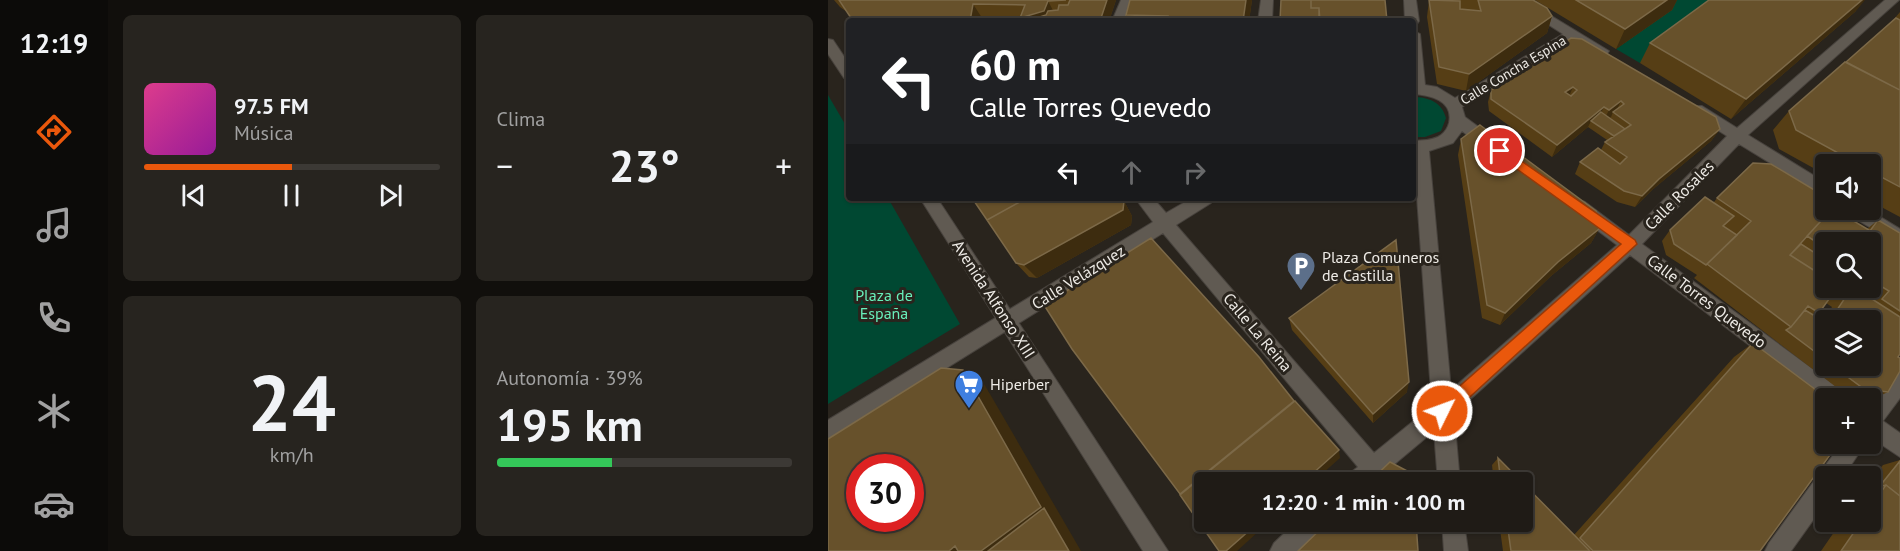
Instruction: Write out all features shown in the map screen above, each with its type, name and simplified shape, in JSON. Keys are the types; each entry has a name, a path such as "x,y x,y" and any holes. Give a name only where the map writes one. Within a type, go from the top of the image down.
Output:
{"street":[{"path":"1120,18 1127,0"},
{"path":"1264,18 1267,0"},
{"path":"1410,0 1412,18"},
{"path":"1516,0 1618,60"},
{"name":"Calle Rosales","path":"1367,472 1442,411 1631,244 1737,136 1893,0"},
{"name":"Calle Concha Espina","path":"1417,147 1431,147 1448,140 1453,134 1456,113 1572,34"},
{"path":"828,43 846,70"},
{"path":"1416,89 1443,95 1456,113 1500,151"},
{"path":"1688,104 1815,184"},
{"path":"1417,147 1448,472"},
{"name":"Calle Torres Quevedo","path":"1566,197 1823,388"},
{"name":"Avenida Alfonso XIII","path":"930,201 1156,551"},
{"name":"Calle La Reina","path":"1146,201 1372,467"},
{"name":"Calle Velázquez","path":"828,432 1200,201"},
{"path":"1871,220 1900,238"},
{"path":"1881,408 1900,382"},
{"path":"1881,431 1900,446"},
{"path":"1777,551 1815,498"},
{"path":"1282,551 1302,532"},
{"path":"1454,532 1456,551"}],"green space":[{"path":"1653,0 1726,0 1640,63 1616,49 1671,10"},
{"name":"Plaza de España","path":"828,95 846,126 846,201 890,201 960,324 828,404"},
{"path":"1416,97 1429,99 1438,104 1446,118 1441,131 1425,137 1416,137"}],"building":[{"path":"839,0 1066,0 1048,1 1044,11 1020,18 1025,5 973,4 971,18 851,18"},
{"path":"1070,0 1107,0 1101,18 1036,18 1046,15 1048,11 1058,10 1059,5 1068,5"},
{"path":"1130,0 1246,0 1243,18 1168,18 1168,16 1126,15"},
{"path":"1281,0 1311,0 1311,8 1319,8 1319,18 1280,18"},
{"path":"1311,0 1385,0 1387,18 1320,18 1319,8 1311,8"},
{"path":"1429,0 1460,1 1460,9 1481,11 1478,0 1533,0 1547,8 1552,16 1469,74 1439,67"},
{"path":"1576,0 1667,0 1625,29"},
{"path":"1709,0 1862,0 1746,99 1650,43"},
{"path":"1896,18 1900,20 1900,90 1846,62"},
{"path":"1571,38 1582,39 1716,117 1720,129 1659,179 1642,196 1624,191 1580,162 1598,148 1620,164 1627,157 1605,142 1631,125 1613,112 1624,104 1621,101 1609,110 1604,107 1557,145 1491,99 1491,90","holes":["1573,87 1577,90 1571,96 1565,92"]},
{"path":"1845,62 1900,90 1900,187 1881,177 1881,154 1840,154 1796,130 1789,111"},
{"path":"1601,112 1625,129 1614,136 1591,121"},
{"path":"1480,125 1596,211 1599,229 1558,262 1505,313 1487,305 1461,139"},
{"path":"1753,163 1771,164 1815,190 1815,220 1822,220 1790,255 1815,271 1815,298 1830,298 1821,310 1815,310 1808,306 1791,327 1707,264 1751,221 1717,198"},
{"path":"1705,197 1734,216 1723,226 1737,235 1706,265 1674,244 1670,230"},
{"path":"974,201 1022,201 987,220"},
{"path":"1022,201 1124,201 1123,210 1024,265 1016,263 987,220"},
{"path":"1822,220 1852,220 1869,230 1867,232 1815,232 1815,241 1807,236"},
{"path":"1878,220 1900,233 1900,311 1882,299 1889,291 1881,286 1881,232 1869,232"},
{"path":"1151,238 1259,357 1294,401 1207,472 1194,472 1194,483 1180,494 1072,349 1044,305"},
{"path":"1396,240 1409,382 1373,414 1289,318"},
{"path":"1801,244 1815,253 1815,271 1790,255"},
{"path":"1845,298 1871,298 1900,317 1900,354 1898,357 1900,358 1900,371 1888,392 1881,391 1881,388 1863,388 1846,376 1881,376 1881,310 1837,310"},
{"path":"1805,310 1815,316 1815,352 1786,330"},
{"path":"1753,343 1815,389 1815,454 1831,454 1822,466 1815,466 1815,476 1760,551 1593,551 1580,538"},
{"path":"941,368 963,370 1041,507 981,551 958,551 955,546 949,551 828,551 828,439"},
{"path":"1295,401 1339,450 1314,472 1208,472"},
{"path":"1498,458 1512,472 1500,472"},
{"path":"1900,461 1900,496 1886,485 1881,486"},
{"path":"1390,462 1409,472 1380,472"},
{"path":"1194,484 1194,515 1180,495"},
{"path":"1886,485 1900,496 1900,551 1841,551 1854,532 1881,532 1881,492"},
{"path":"1533,493 1590,551 1511,551 1508,532 1533,532"},
{"path":"1044,508 1069,551 988,551"},
{"path":"1206,532 1248,532 1226,551 1219,551"},
{"path":"1318,532 1417,532 1418,551 1298,551"}],"place":[{"name":"Plaza Comuneros de Castilla","path":"1301,292"},
{"name":"Hiperber","path":"969,410"}],"route":[{"path":"1442,411 1631,244 1500,151"}]}
